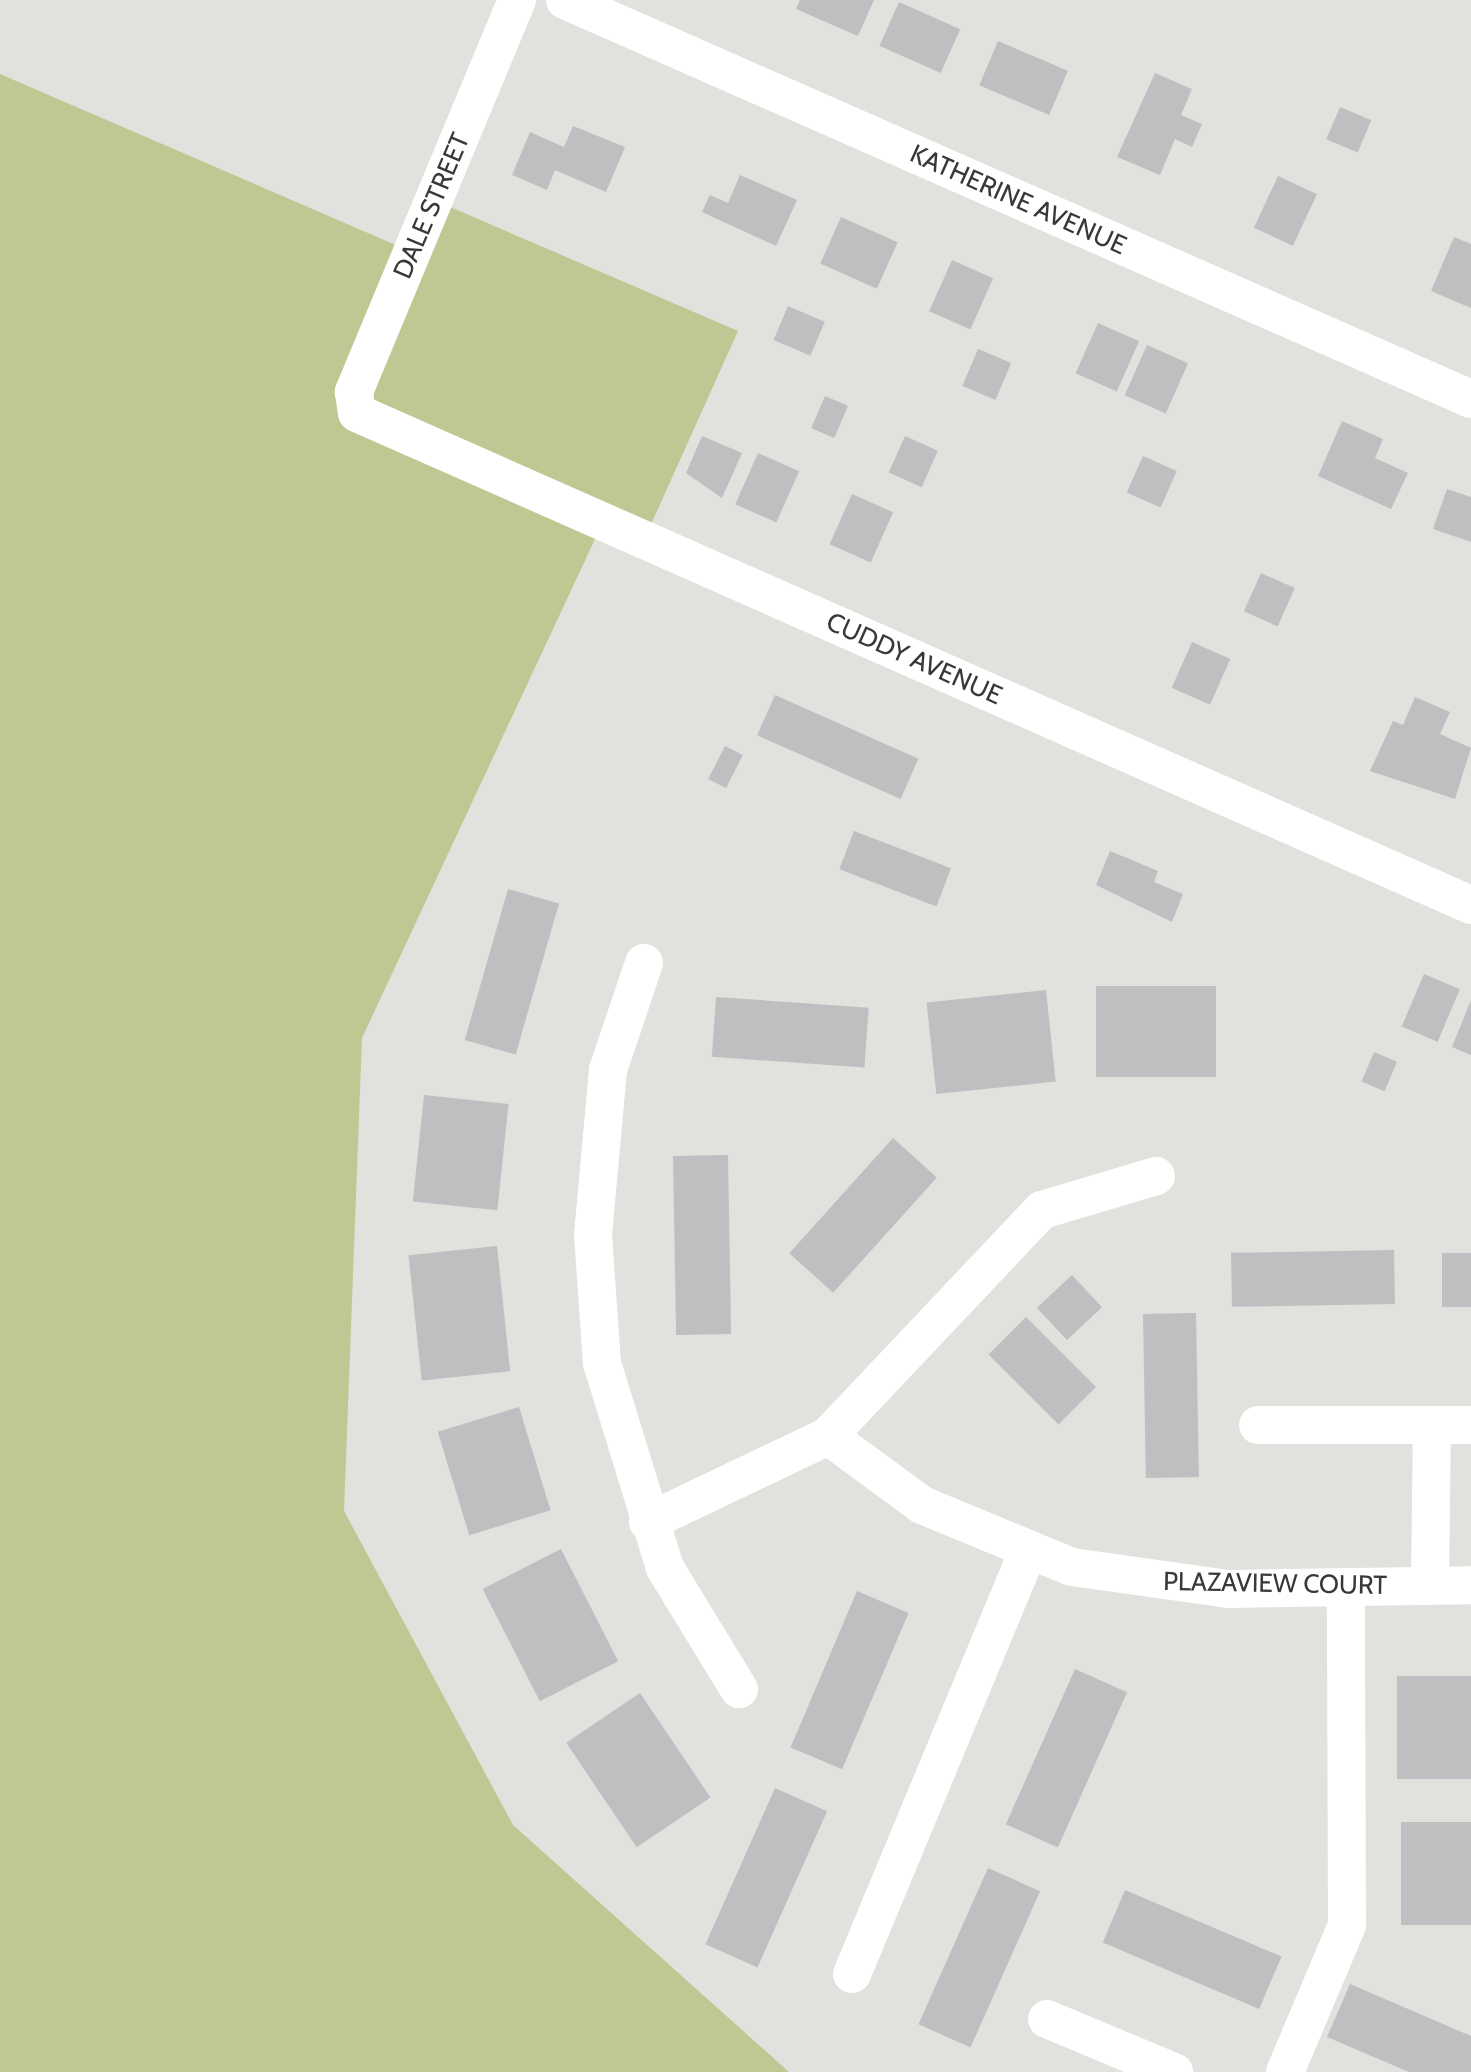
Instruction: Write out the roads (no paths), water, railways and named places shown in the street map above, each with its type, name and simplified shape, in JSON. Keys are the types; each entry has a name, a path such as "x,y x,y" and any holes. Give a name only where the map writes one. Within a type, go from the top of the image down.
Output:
{"street":[{"name":"DALE STREET","path":"357,413 354,392 517,0"},
{"name":"KATHERINE AVENUE","path":"565,0 1471,399"},
{"name":"CUDDY AVENUE","path":"357,413 1471,905"},
{"path":"644,963 608,1070 593,1235 602,1363 648,1522 665,1568 739,1689"},
{"path":"648,1522 828,1436 1042,1210 1156,1176"},
{"path":"1258,1425 1471,1425"},
{"path":"1430,1585 1432,1425"},
{"name":"PLAZAVIEW COURT","path":"828,1436 922,1505 1028,1552 1162,1585 1471,1585"},
{"path":"852,1974 1028,1552"},
{"path":"1285,2072 1347,1925 1346,1587"},
{"path":"1047,2019 1174,2072"}]}
